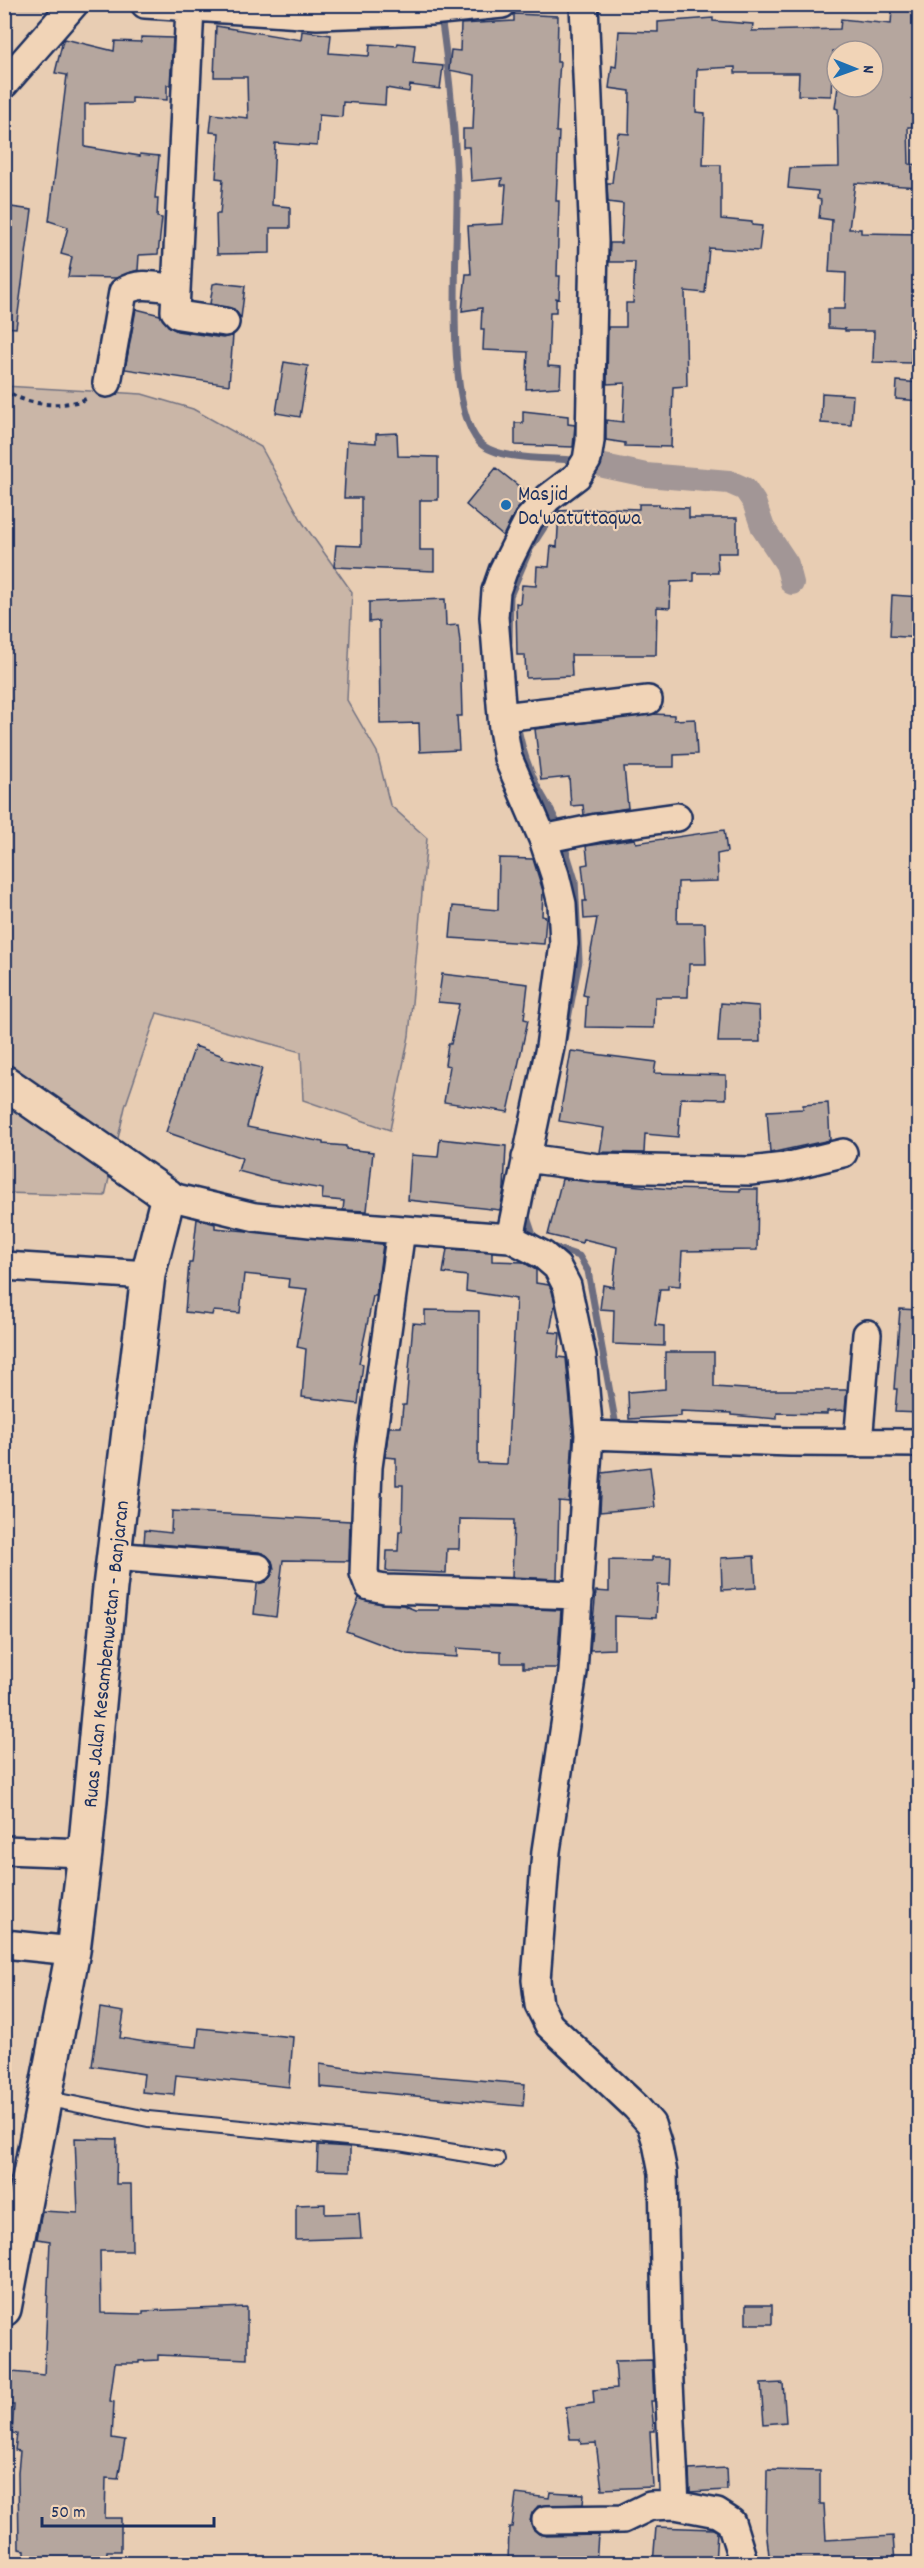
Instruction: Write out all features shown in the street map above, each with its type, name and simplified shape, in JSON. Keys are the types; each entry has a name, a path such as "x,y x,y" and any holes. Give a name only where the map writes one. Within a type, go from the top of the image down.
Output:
{"main road":[{"path":"4,1082 168,1197"},
{"name":"Ruas Jalan Kesambenwetan - Banjaran","path":"4,2309 73,1951 86,1853 113,1556 148,1275 168,1197"}],"street":[{"path":"4,84 74,4"},
{"path":"146,4 317,15 430,11 502,4"},
{"path":"510,1238 550,1047 564,944 562,904 555,875 543,839 508,758 502,717 494,617 496,591 529,519 549,498 577,476 587,460 590,441 594,241 584,4"},
{"path":"189,8 175,311 179,315 225,322"},
{"path":"106,383 123,292 131,286 141,285 176,289"},
{"path":"502,717 648,700"},
{"path":"543,839 623,824 677,818"},
{"path":"525,1158 599,1168 750,1171 785,1167 843,1153"},
{"path":"168,1197 255,1217 510,1238 543,1255 557,1267 567,1286 582,1357 590,1435 573,1672 546,1851 536,1980 539,2005 549,2025 651,2124 657,2143 663,2173 666,2321 675,2505"},
{"path":"401,1230 368,1467 364,1573 369,1586 385,1589 579,1595"},
{"path":"4,1266 148,1275"},
{"path":"858,1443 867,1334"},
{"path":"590,1435 920,1443"},
{"path":"113,1556 258,1568"},
{"path":"4,1850 86,1853"},
{"path":"4,1944 73,1951"},
{"path":"546,2520 623,2519 650,2505 675,2505 717,2513 731,2522 744,2564"}],"lane":[{"path":"44,2098 148,2119 399,2143 497,2159"}],"path":[{"path":"4,389 13,397 64,405 88,399 106,383"}],"shaded area":[{"path":"4,386 142,394 193,409 261,447 303,523 352,592 347,700 377,752 390,805 427,838 409,1036 390,1130 303,1100 301,1052 157,1013 125,1107 105,1196 5,1193"}],"building":[{"path":"892,9 920,10 920,68 917,68 912,127 908,127 909,164 920,165 920,187 855,183 849,229 861,229 861,233 920,234 920,328 913,328 911,363 873,362 874,331 845,331 845,329 828,328 828,309 845,309 846,273 829,272 832,220 819,218 821,200 817,199 818,191 788,188 790,168 839,167 836,99 885,99 885,39 825,39 825,96 798,95 799,73 735,73 735,67 697,69 696,112 705,113 703,165 721,165 721,219 752,222 752,225 762,226 759,251 709,248 705,293 685,291 687,386 673,387 671,447 625,446 625,443 606,440 606,420 623,422 625,383 607,384 608,327 626,327 626,303 633,303 635,262 609,262 610,243 621,243 623,204 608,202 607,183 612,183 618,133 629,134 630,91 609,88 612,66 616,67 619,31 658,32 658,22 713,18 713,21 753,24 752,31 840,29 841,19 891,24"},
{"path":"514,14 558,16 557,62 560,62 556,132 559,132 556,201 559,201 557,276 560,276 556,312 550,312 548,366 561,367 560,387 526,389 528,352 483,350 482,308 462,311 466,274 471,274 468,226 503,224 506,185 501,185 502,178 471,181 469,147 463,147 463,129 473,129 475,75 449,70 451,50 460,51 461,24 514,21"},
{"path":"216,26 301,40 302,31 331,35 329,53 369,56 370,44 415,45 413,63 443,66 440,89 410,85 409,92 386,88 385,105 343,102 342,117 319,115 317,146 275,143 272,205 290,207 290,228 270,228 270,253 217,254 216,214 220,214 223,179 216,178 219,133 210,132 212,114 248,118 247,77 214,77"},
{"path":"141,37 173,38 167,100 132,98 132,103 85,104 85,147 140,156 140,154 159,156 155,198 158,198 157,217 162,218 158,254 139,255 138,270 116,278 68,277 72,257 61,254 68,227 49,221 67,75 55,73 63,40 114,51 115,41 141,42"},
{"path":"4,206 32,210 16,328 4,327"},
{"path":"213,284 245,286 241,318 234,309 210,304"},
{"path":"136,309 160,315 168,326 177,331 223,338 233,335 229,385 125,369"},
{"path":"284,362 308,366 300,417 276,413"},
{"path":"897,381 920,383 920,401 896,399"},
{"path":"822,393 853,395 851,425 821,423"},
{"path":"523,411 568,416 568,424 575,425 573,447 515,445 515,423 523,423"},
{"path":"397,433 398,456 438,457 438,500 420,500 420,550 434,550 434,571 334,567 336,545 361,546 361,498 344,498 347,441 376,443 376,434"},
{"path":"496,468 530,495 515,512 503,536 466,505"},
{"path":"639,504 689,508 689,518 737,518 737,553 717,553 718,573 694,573 694,581 671,582 670,608 657,607 656,655 571,655 572,676 526,678 525,655 517,655 516,603 520,604 522,585 536,586 537,566 549,567 551,546 557,547 559,511 639,509"},
{"path":"892,595 920,597 920,638 890,636"},
{"path":"445,599 446,626 458,625 460,642 462,716 457,716 459,750 420,752 419,723 380,724 379,621 369,622 369,602"},
{"path":"653,714 674,715 674,720 695,719 697,754 674,755 674,767 624,767 628,808 584,815 583,805 571,806 569,777 541,780 535,729"},
{"path":"724,830 727,852 717,854 718,881 678,882 677,923 705,923 706,964 689,964 688,997 655,997 654,1028 585,1027 587,996 583,995 597,918 584,919 583,901 586,901 582,865 588,864 586,846 635,839 636,843"},
{"path":"499,858 533,859 543,891 542,916 546,917 544,944 450,938 453,906 498,910"},
{"path":"442,974 528,984 524,1019 528,1020 508,1112 444,1102 450,1066 445,1065 448,1044 451,1044 459,1004 438,1002"},
{"path":"721,1003 759,1006 760,1042 718,1042"},
{"path":"195,1046 223,1056 222,1058 262,1068 247,1127 323,1142 323,1144 346,1146 346,1149 373,1152 367,1211 343,1210 344,1201 322,1199 323,1189 271,1180 238,1171 242,1158 166,1132"},
{"path":"571,1051 656,1062 654,1073 726,1075 726,1099 681,1098 678,1137 645,1134 644,1153 600,1152 604,1128 559,1121"},
{"path":"828,1103 830,1140 770,1153 767,1111 803,1109 803,1105"},
{"path":"440,1139 506,1146 504,1189 500,1210 408,1200 411,1155 438,1157"},
{"path":"562,1179 672,1189 740,1191 740,1189 758,1189 757,1250 682,1251 680,1286 668,1285 668,1289 660,1289 655,1325 664,1326 664,1346 613,1344 614,1310 600,1309 603,1285 613,1287 617,1247 583,1239 582,1243 548,1235"},
{"path":"197,1219 215,1224 215,1228 383,1244 376,1296 373,1296 359,1363 363,1364 358,1404 302,1397 306,1349 297,1347 307,1289 288,1287 289,1279 244,1274 240,1313 213,1311 212,1315 185,1312 189,1263 192,1263"},
{"path":"447,1249 492,1252 492,1261 523,1262 536,1270 536,1283 549,1285 552,1291 555,1303 550,1332 560,1333 558,1357 566,1358 573,1435 569,1502 559,1501 557,1579 512,1577 514,1520 460,1519 459,1549 447,1549 446,1573 386,1571 387,1551 398,1551 399,1531 402,1531 403,1485 396,1485 396,1458 385,1457 389,1427 401,1427 403,1405 406,1405 413,1323 425,1324 425,1310 479,1311 478,1463 507,1464 516,1299 466,1291 467,1276 443,1273"},
{"path":"900,1309 920,1310 920,1413 895,1412 897,1389 894,1389"},
{"path":"665,1352 714,1352 714,1387 761,1390 847,1390 845,1410 827,1411 827,1414 777,1413 777,1419 731,1415 731,1413 681,1411 681,1416 629,1419 628,1392 665,1389"},
{"path":"650,1467 655,1507 600,1512 602,1473"},
{"path":"172,1511 350,1521 349,1561 283,1560 276,1617 254,1614 257,1584 265,1582 271,1576 274,1569 272,1561 259,1552 144,1543 145,1530 171,1533"},
{"path":"754,1556 756,1588 722,1590 721,1558"},
{"path":"652,1557 671,1557 670,1585 658,1585 656,1618 614,1616 614,1649 590,1650 596,1591 609,1592 609,1560 652,1561"},
{"path":"359,1598 382,1604 403,1605 415,1610 439,1610 439,1606 561,1610 557,1668 523,1668 523,1663 501,1663 501,1651 457,1648 457,1657 407,1654 346,1631"},
{"path":"100,2008 124,2012 120,2038 145,2042 197,2047 199,2028 293,2037 289,2087 176,2075 174,2095 142,2092 144,2074 92,2066"},
{"path":"320,2064 359,2070 525,2084 523,2106 320,2087"},
{"path":"75,2138 117,2139 116,2184 131,2184 132,2251 100,2251 101,2313 143,2314 143,2311 247,2307 247,2359 158,2355 158,2360 115,2363 110,2401 114,2402 112,2438 125,2440 118,2479 106,2478 105,2518 121,2518 121,2551 107,2551 106,2564 25,2564 25,2550 19,2549 20,2451 15,2450 17,2434 12,2433 14,2405 8,2405 12,2372 44,2375 50,2241 37,2239 42,2211 78,2213"},
{"path":"318,2145 350,2147 350,2171 317,2170"},
{"path":"325,2204 325,2214 359,2213 361,2238 296,2240 296,2205"},
{"path":"746,2305 772,2305 772,2324 746,2324"},
{"path":"652,2360 654,2401 651,2401 654,2431 650,2431 653,2487 602,2489 596,2443 581,2444 580,2439 570,2439 566,2407 594,2403 593,2390 617,2388 615,2361"},
{"path":"783,2383 786,2422 764,2424 761,2384"},
{"path":"726,2468 727,2490 690,2492 689,2470"},
{"path":"767,2470 820,2471 820,2504 824,2504 826,2540 893,2536 895,2563 770,2564 766,2529"},
{"path":"550,2492 584,2494 583,2504 538,2506 532,2513 530,2521 533,2529 546,2536 598,2535 596,2564 508,2564 509,2527 512,2527 516,2494 549,2498"},
{"path":"656,2527 717,2531 715,2564 653,2564"}],"waterway":[{"path":"4,5 49,5 51,14 49,17"},
{"path":"441,16 447,58 457,183 455,280 457,358 461,394 468,423 480,443 498,453 572,460"},
{"path":"604,466 646,475 729,482 745,489 754,502 763,528 787,564 792,583"},
{"path":"509,642 510,596 530,549 559,504"},
{"path":"517,722 530,769 560,830"},
{"path":"563,841 575,880 579,961 563,1045"},
{"path":"526,1214 533,1235 540,1240"},
{"path":"550,1246 579,1256 588,1271 615,1420"}],"place":[{"name":"Masjid Da'watuttaqwa","path":"506,505"}]}
